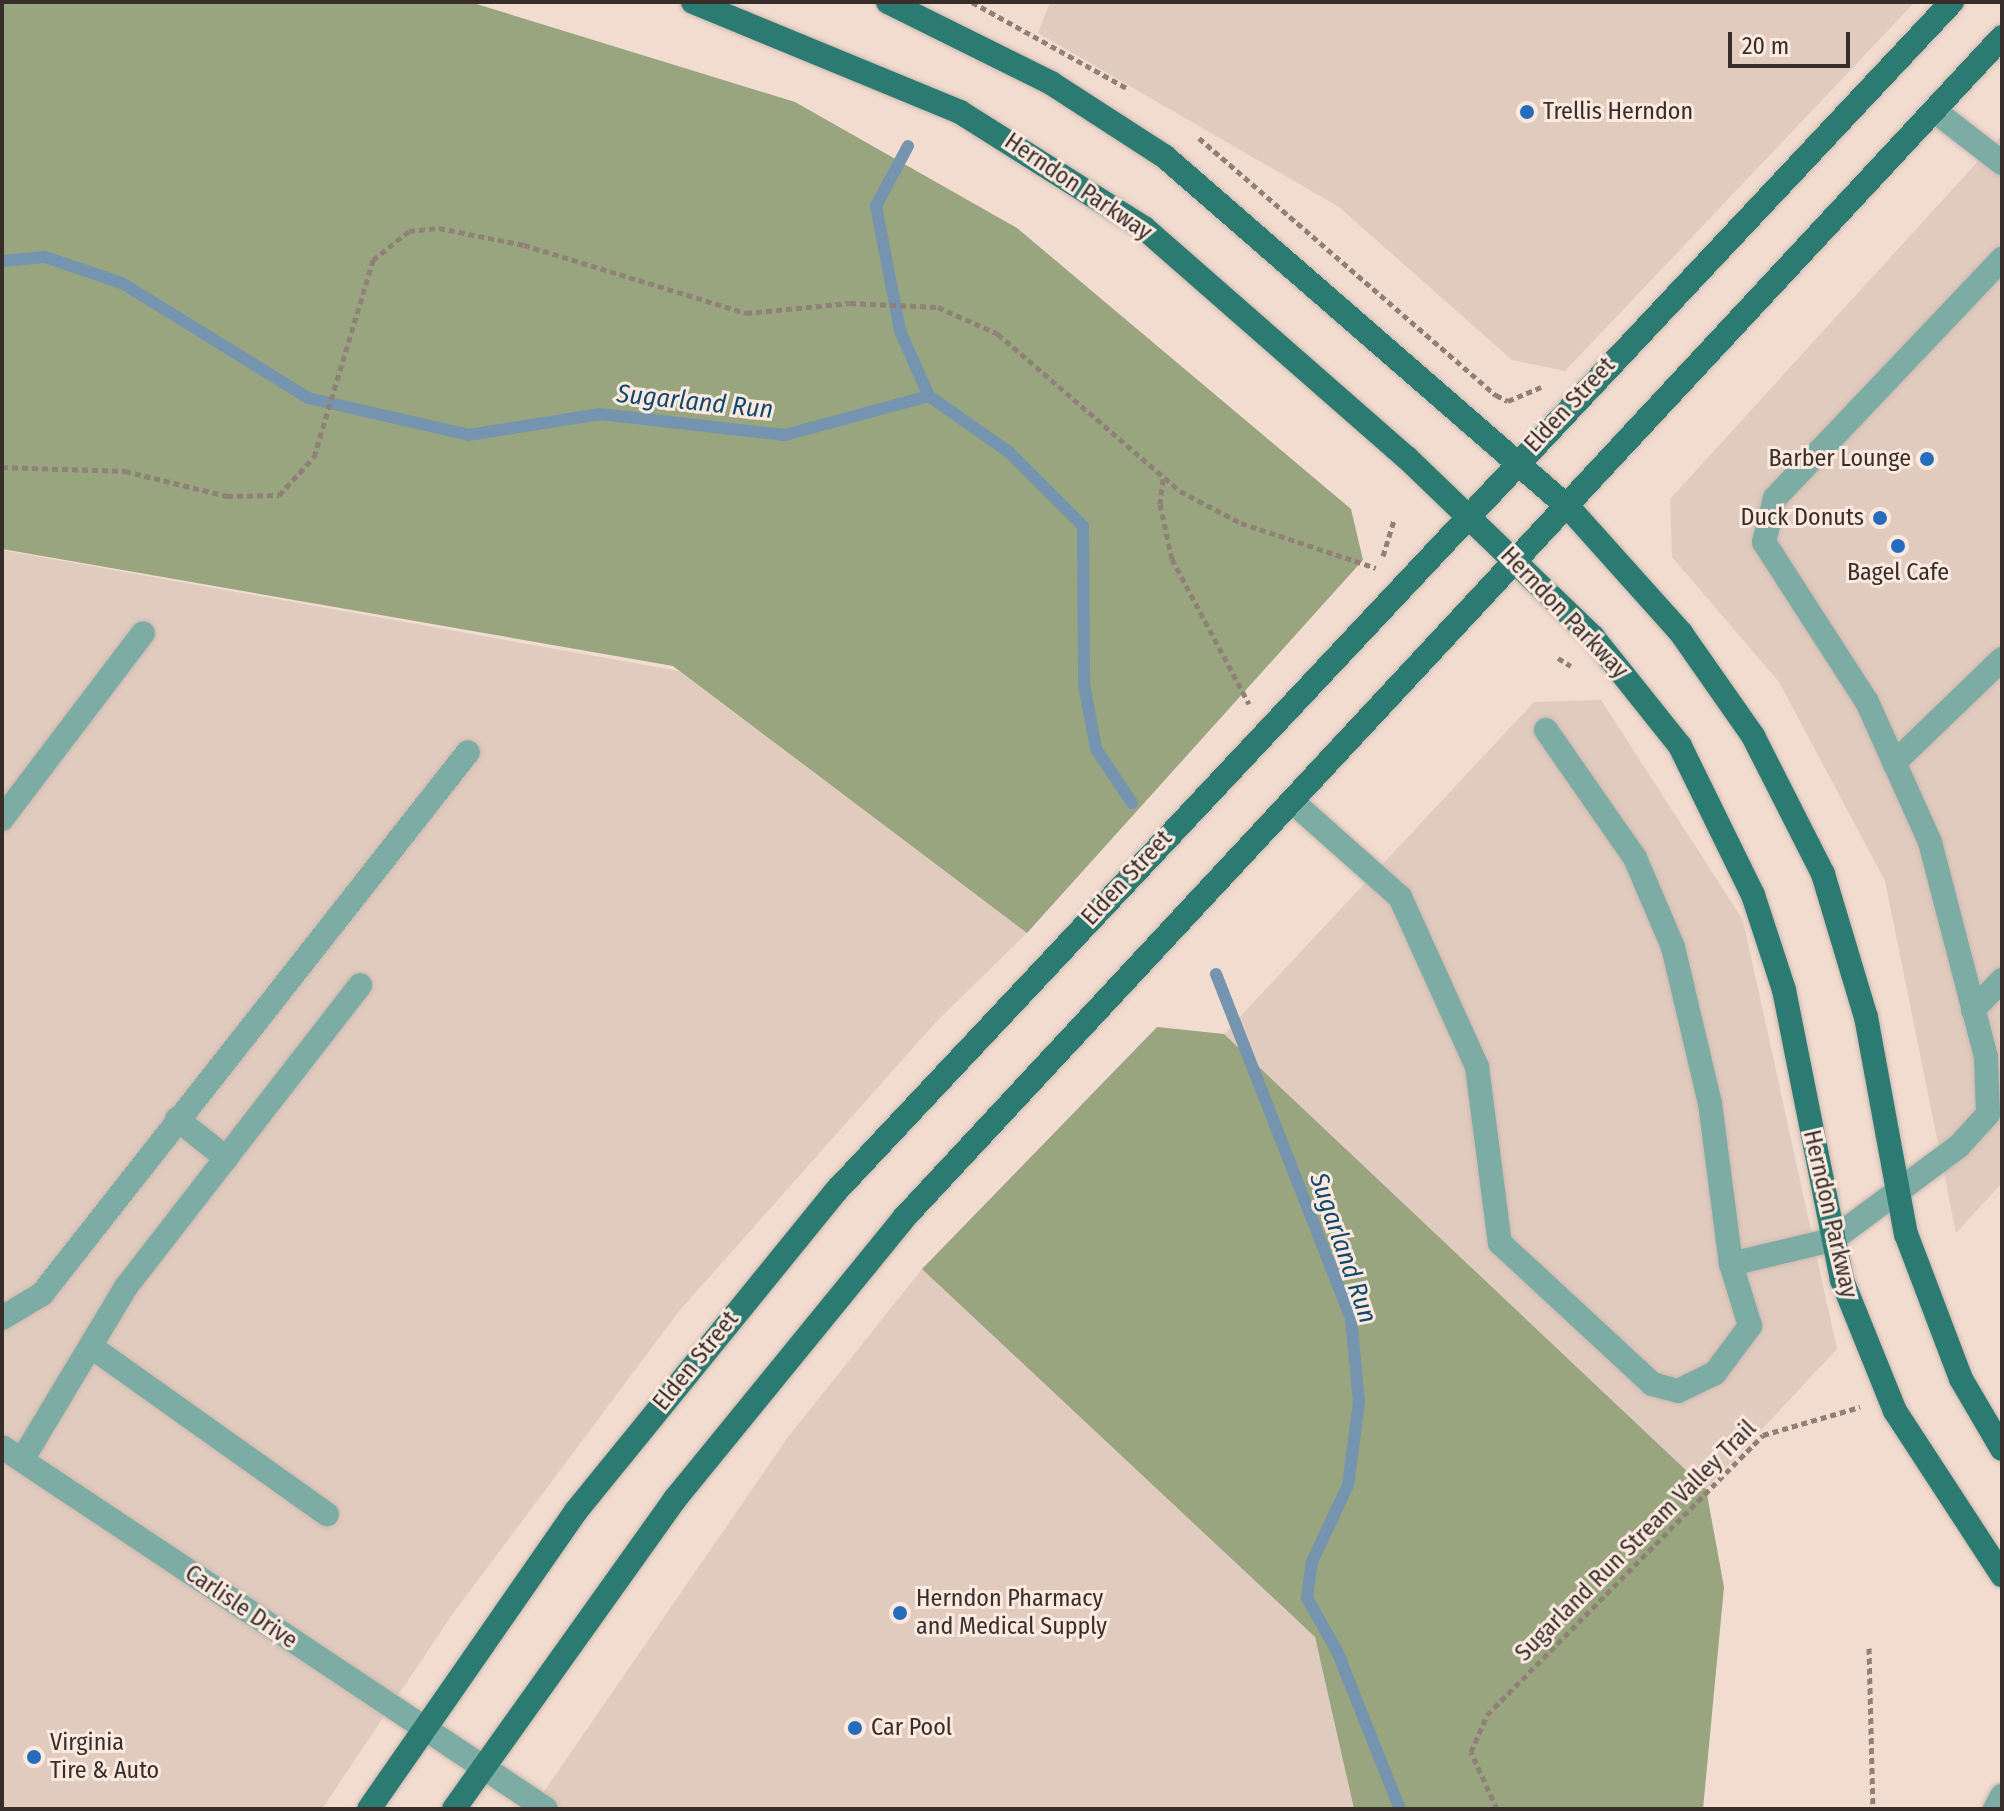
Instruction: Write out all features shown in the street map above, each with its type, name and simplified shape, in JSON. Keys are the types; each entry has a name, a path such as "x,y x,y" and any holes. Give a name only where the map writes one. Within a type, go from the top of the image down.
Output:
{"main road":[{"name":"Herndon Parkway","path":"693,2 960,112 1084,186 1144,228 1467,515 1593,637 1680,746 1741,867 1784,990 1832,1240 1895,1411 2002,1575"},
{"path":"888,2 1051,83 1164,156 1569,508 1724,689 1791,807 1846,942 1897,1190 1929,1302 2002,1449"},
{"name":"Elden Street","path":"369,1809 421,1728 576,1511 838,1189 1516,462 1952,2"},
{"path":"454,1809 675,1499 842,1292 2002,37"}],"street":[{"path":"1935,111 2002,163"},
{"path":"1731,1264 1832,1240 1959,1146 1988,1114 1986,1057 1930,842 1867,702 1764,542 1775,498 2002,259"},
{"path":"2,819 143,633"},
{"path":"1894,763 2002,659"},
{"path":"1294,803 1400,897 1477,1067 1500,1243 1652,1384 1678,1391 1715,1373 1750,1326 1731,1264 1708,1089 1673,947 1635,858 1546,730"},
{"path":"2,1318 42,1294 468,752"},
{"path":"1973,1010 2002,980"},
{"path":"12,1454 93,1348 126,1287 360,985"},
{"path":"177,1119 226,1158"},
{"path":"93,1348 327,1514"},
{"name":"Carlisle Drive","path":"12,1454 546,1809"},
{"path":"1995,1809 2002,1796"}],"path":[{"path":"972,2 1133,93"},
{"path":"1195,136 1496,395 1508,401 1545,384"},
{"path":"2,467 125,471 261,500 293,487 314,457 373,260 409,231 439,228 524,245 746,313 850,303 919,304 998,334 1163,478 1241,523 1375,569 1394,519"},
{"path":"1163,478 1160,504 1172,559 1249,704"},
{"path":"1558,658 1577,670"},
{"name":"Sugarland Run Stream Valley Trail","path":"1497,1809 1471,1752 1487,1715 1763,1435 1866,1404 1860,1389"},
{"path":"1869,1648 1873,1809"}],"shaded area":[{"path":"1050,2 1915,2 1565,371 1512,360 1339,207 1038,33"},
{"path":"2002,135 2002,1183 1956,1233 1885,881 1779,682 1672,557 1670,499"},
{"path":"2,550 679,671 1027,933 935,1023 680,1310 451,1616 322,1809 2,1809"},
{"path":"1601,700 1743,920 1837,1349 1706,1489 1224,1034 1534,702"},
{"path":"922,1269 1315,1637 1354,1809 532,1809 788,1437"}],"green space":[{"path":"2,2 470,2 795,102 1017,228 1351,509 1363,560 1027,933 673,666 2,549"},
{"path":"1157,1027 1224,1034 1706,1489 1724,1587 1703,1809 1354,1809 1315,1637 922,1269"}],"waterway":[{"path":"908,146 876,206 900,331 929,396"},
{"name":"Sugarland Run","path":"2,261 45,257 122,283 308,398 469,435 600,414 785,435 929,396 1009,452 1083,526 1084,684 1096,749 1132,803"},
{"name":"Sugarland Run","path":"1216,974 1351,1318 1359,1402 1348,1485 1312,1562 1307,1598 1337,1651 1400,1809"}],"place":[{"name":"Trellis Herndon","path":"1527,112"},
{"name":"Barber Lounge","path":"1927,459"},
{"name":"Duck Donuts","path":"1880,518"},
{"name":"Bagel Cafe","path":"1898,546"},
{"name":"Herndon Pharmacy and Medical Supply","path":"900,1613"},
{"name":"Car Pool","path":"855,1728"},
{"name":"Virginia Tire & Auto","path":"34,1757"}]}
